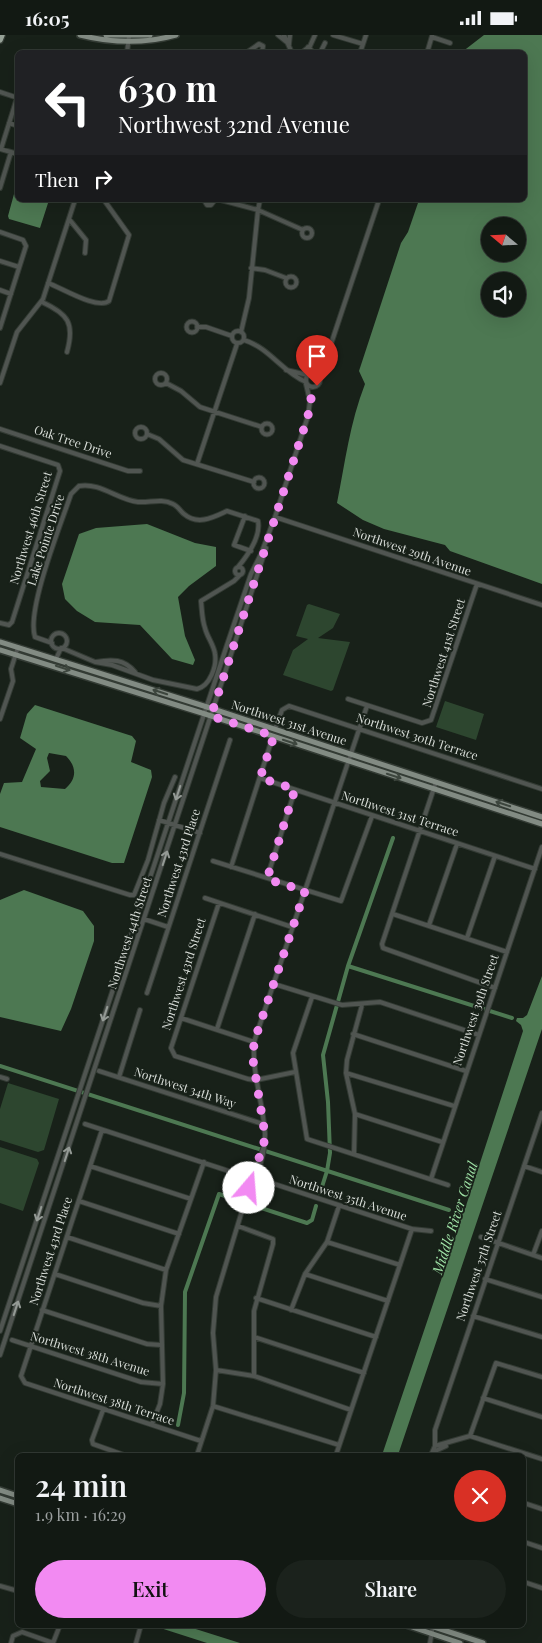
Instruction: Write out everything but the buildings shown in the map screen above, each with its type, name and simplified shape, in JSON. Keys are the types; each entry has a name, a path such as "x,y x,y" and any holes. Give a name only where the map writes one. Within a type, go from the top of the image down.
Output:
{"highway":[{"path":"0,41 2,35"}],"main road":[{"path":"80,35 153,40 176,35"},
{"path":"106,35 129,39 150,35"},
{"name":"Northwest 31st Avenue","path":"0,642 207,707 542,817"},
{"name":"Northwest 31st Avenue","path":"0,650 204,713 542,824"},
{"path":"0,1490 15,1495"},
{"path":"0,1498 15,1503"},
{"path":"414,1628 460,1643"},
{"path":"437,1628 484,1643"}],"street":[{"path":"278,35 289,44"},
{"path":"284,35 291,50"},
{"path":"289,44 290,35"},
{"path":"304,50 315,35"},
{"path":"333,35 363,44"},
{"path":"361,50 366,35"},
{"path":"427,50 432,36 450,43"},
{"path":"127,50 129,39"},
{"path":"322,50 326,43"},
{"path":"253,50 256,44 261,44 262,50"},
{"path":"308,47 311,50"},
{"path":"0,92 15,97"},
{"path":"15,104 0,149 15,153"},
{"path":"9,123 15,125"},
{"path":"0,188 11,152"},
{"path":"0,383 17,332 42,302 74,202"},
{"path":"48,283 67,290 85,300 102,304 109,301 129,235 105,202"},
{"path":"228,202 258,210 303,229"},
{"path":"244,340 244,335 241,331 249,298 260,202"},
{"path":"306,383 309,375 330,347 377,202"},
{"path":"69,219 86,240 85,253"},
{"path":"0,232 26,242 0,328"},
{"path":"0,261 19,267"},
{"path":"251,269 265,271 286,278"},
{"path":"0,290 11,294"},
{"path":"42,302 59,311 68,320 70,335 67,352"},
{"path":"197,327 206,327 232,336"},
{"path":"232,336 234,332 241,331"},
{"path":"232,336 232,340 237,344"},
{"path":"197,464 237,344 244,340 259,345 285,370 296,375 312,388 317,386 324,357"},
{"path":"296,375 315,373 320,378"},
{"path":"166,383 181,391 200,407 262,427"},
{"name":"Northwest 44th Street","path":"306,383 310,401"},
{"name":"Northwest 44th Street","path":"0,1355 89,1087 98,1069 213,709 258,577 275,517 308,416 310,401 317,386"},
{"name":"Oak Tree Drive","path":"0,429 128,471 140,471"},
{"path":"147,434 159,439 183,461 254,482"},
{"name":"Northwest 46th Street","path":"0,447 60,468 12,622 9,625 0,623"},
{"name":"Lake Pointe Drive","path":"53,645 34,637 32,629 37,599 71,494 79,486 90,485 138,502 164,501 173,504 184,515 201,521 206,521 227,511 245,516"},
{"path":"54,658 53,637 60,633 65,636 66,644 70,650 80,657 96,662 120,661 130,666 136,674 198,689 204,687 209,681 215,662 215,652 205,628 201,601 234,581 244,569 245,559 251,551 259,526 258,521 245,516 234,545 251,551"},
{"name":"Northwest 44th Street","path":"0,1331 207,707 244,569 261,554 275,517"},
{"name":"Northwest 29th Avenue","path":"275,517 542,605"},
{"path":"239,574 244,569"},
{"path":"239,574 235,570 244,569 258,577"},
{"name":"Northwest 41st Street","path":"348,699 422,723 431,720 477,584"},
{"path":"54,658 66,644"},
{"path":"53,645 70,650"},
{"path":"0,719 13,681 11,669 18,647"},
{"path":"198,1453 213,1406 216,1370 214,1333 216,1297 263,1149 263,1124 253,1060 254,1042 367,706"},
{"name":"Northwest 30th Terrace","path":"275,729 285,707 542,789"},
{"path":"231,867 274,736"},
{"name":"Northwest 43rd Place","path":"147,993 230,740"},
{"path":"186,771 193,773"},
{"name":"Northwest 44th Street","path":"0,854 134,895 175,777"},
{"name":"Northwest 31st Terrace","path":"260,778 535,869"},
{"path":"436,782 382,944 383,948 495,987"},
{"path":"267,879 295,789"},
{"path":"213,861 341,901 372,816"},
{"path":"159,820 200,833"},
{"path":"429,925 457,843"},
{"name":"Northwest 39th Street","path":"431,1179 542,847"},
{"path":"468,938 495,856"},
{"path":"205,898 292,927"},
{"name":"Northwest 43rd Street","path":"219,903 171,1048 172,1053 256,1080"},
{"path":"217,1029 255,914"},
{"path":"393,914 507,952"},
{"path":"138,917 168,927"},
{"path":"274,984 342,1005 380,1003 479,1035"},
{"path":"312,997 293,1053 305,1136 308,1139 334,1148 448,1185"},
{"path":"354,1153 355,1114 346,1073 349,1046 362,1005"},
{"path":"119,1077 140,1010"},
{"path":"181,1018 254,1042"},
{"path":"353,1034 466,1071"},
{"name":"Northwest 34th Way","path":"88,1065 263,1124"},
{"path":"256,1080 295,1072"},
{"path":"346,1073 454,1106"},
{"path":"0,1077 7,1079"},
{"name":"Northwest 37th Street","path":"434,1453 436,1446 435,1430 542,1113"},
{"path":"355,1114 442,1142"},
{"name":"Northwest 35th Avenue","path":"85,1124 412,1229 431,1231"},
{"name":"Northwest 43rd Place","path":"22,1380 21,1376 42,1310 102,1129"},
{"path":"535,1132 542,1134"},
{"path":"152,1424 160,1404 162,1384 161,1306 166,1270 204,1162"},
{"path":"90,1166 191,1199"},
{"path":"524,1166 542,1172"},
{"path":"78,1201 179,1234"},
{"path":"291,1310 305,1274 327,1243 339,1206"},
{"path":"238,1226 273,1239 256,1298 254,1376"},
{"path":"337,1453 412,1229"},
{"path":"534,1255 542,1231"},
{"path":"67,1237 166,1270"},
{"path":"481,1237 542,1257"},
{"path":"327,1243 400,1265"},
{"path":"55,1273 144,1303 161,1306"},
{"path":"305,1274 388,1301"},
{"path":"485,1279 542,1297"},
{"path":"256,1298 376,1337"},
{"path":"42,1310 147,1344 161,1345"},
{"path":"473,1316 542,1337"},
{"path":"254,1337 364,1373"},
{"name":"Northwest 38th Avenue","path":"12,1340 142,1382 162,1384"},
{"path":"470,1436 496,1363 542,1377"},
{"path":"216,1370 254,1376 351,1409"},
{"name":"Northwest 38th Terrace","path":"22,1380 25,1383 103,1410 202,1441"},
{"path":"484,1398 542,1417"},
{"path":"213,1406 339,1445"},
{"path":"103,1410 92,1439 93,1443 119,1453"},
{"path":"436,1446 470,1436 523,1453"},
{"path":"434,1453 457,1440"},
{"path":"526,1454 542,1459"},
{"path":"526,1504 542,1509"},
{"path":"526,1543 542,1548"},
{"path":"526,1583 542,1588"},
{"path":"0,1585 15,1590"},
{"path":"11,1643 17,1633 22,1632 53,1643 59,1628"},
{"path":"136,1643 140,1628"},
{"path":"430,1643 431,1628"}],"shaded area":[{"path":"484,35 542,35 542,584 450,551 445,545 384,529 363,520 337,503 352,428 365,384 359,371 401,243 408,232 418,202 527,202 527,50 465,50"},
{"path":"15,190 15,202 48,202 40,228 9,219 8,216"},
{"path":"147,524 195,543 216,547 216,566 189,586 178,597 185,636 195,660 193,665 172,659 140,625 95,622 77,611 65,599 62,584 79,534 96,528"},
{"path":"309,604 340,614 333,628 318,638 350,642 333,690 331,691 283,675 293,650 308,639 296,636"},
{"path":"445,701 484,714 476,740 436,727"},
{"path":"35,705 132,736 136,741 131,762 151,770 152,777 124,863 112,863 0,827 0,794 4,783 22,782 36,749 20,738 27,714","holes":["49,753 66,756 74,769 72,781 69,785 65,789 41,787 40,781 50,771 47,758"]},
{"path":"24,890 83,911 94,926 94,941 71,1009 61,1031 0,1017 0,900"},
{"path":"542,976 542,1029 399,1453 383,1453 460,1224 458,1217 452,1215 456,1210 464,1212 523,1031 521,1025 516,1021 517,1018 523,1018 527,1015"},
{"path":"8,1083 59,1099 44,1150 38,1152 0,1140 0,1109"},
{"path":"0,1147 37,1159 39,1163 23,1211 0,1203"},
{"path":"160,1628 192,1628 240,1643 207,1643"}],"waterway":[{"path":"348,966 393,838"},
{"path":"320,1193 330,1153 328,1102 323,1055 348,966 512,1018"},
{"name":"Middle River Canal","path":"0,1066 449,1210"},
{"path":"178,1425 184,1393 185,1292 219,1194 307,1223 312,1220 316,1206"}],"route":[{"path":"249,1188 250,1178 254,1174 263,1149 265,1135 253,1060 254,1042 305,891 267,879 295,789 260,778 274,736 211,716 258,577 275,517 308,416 312,394 317,386"}]}
